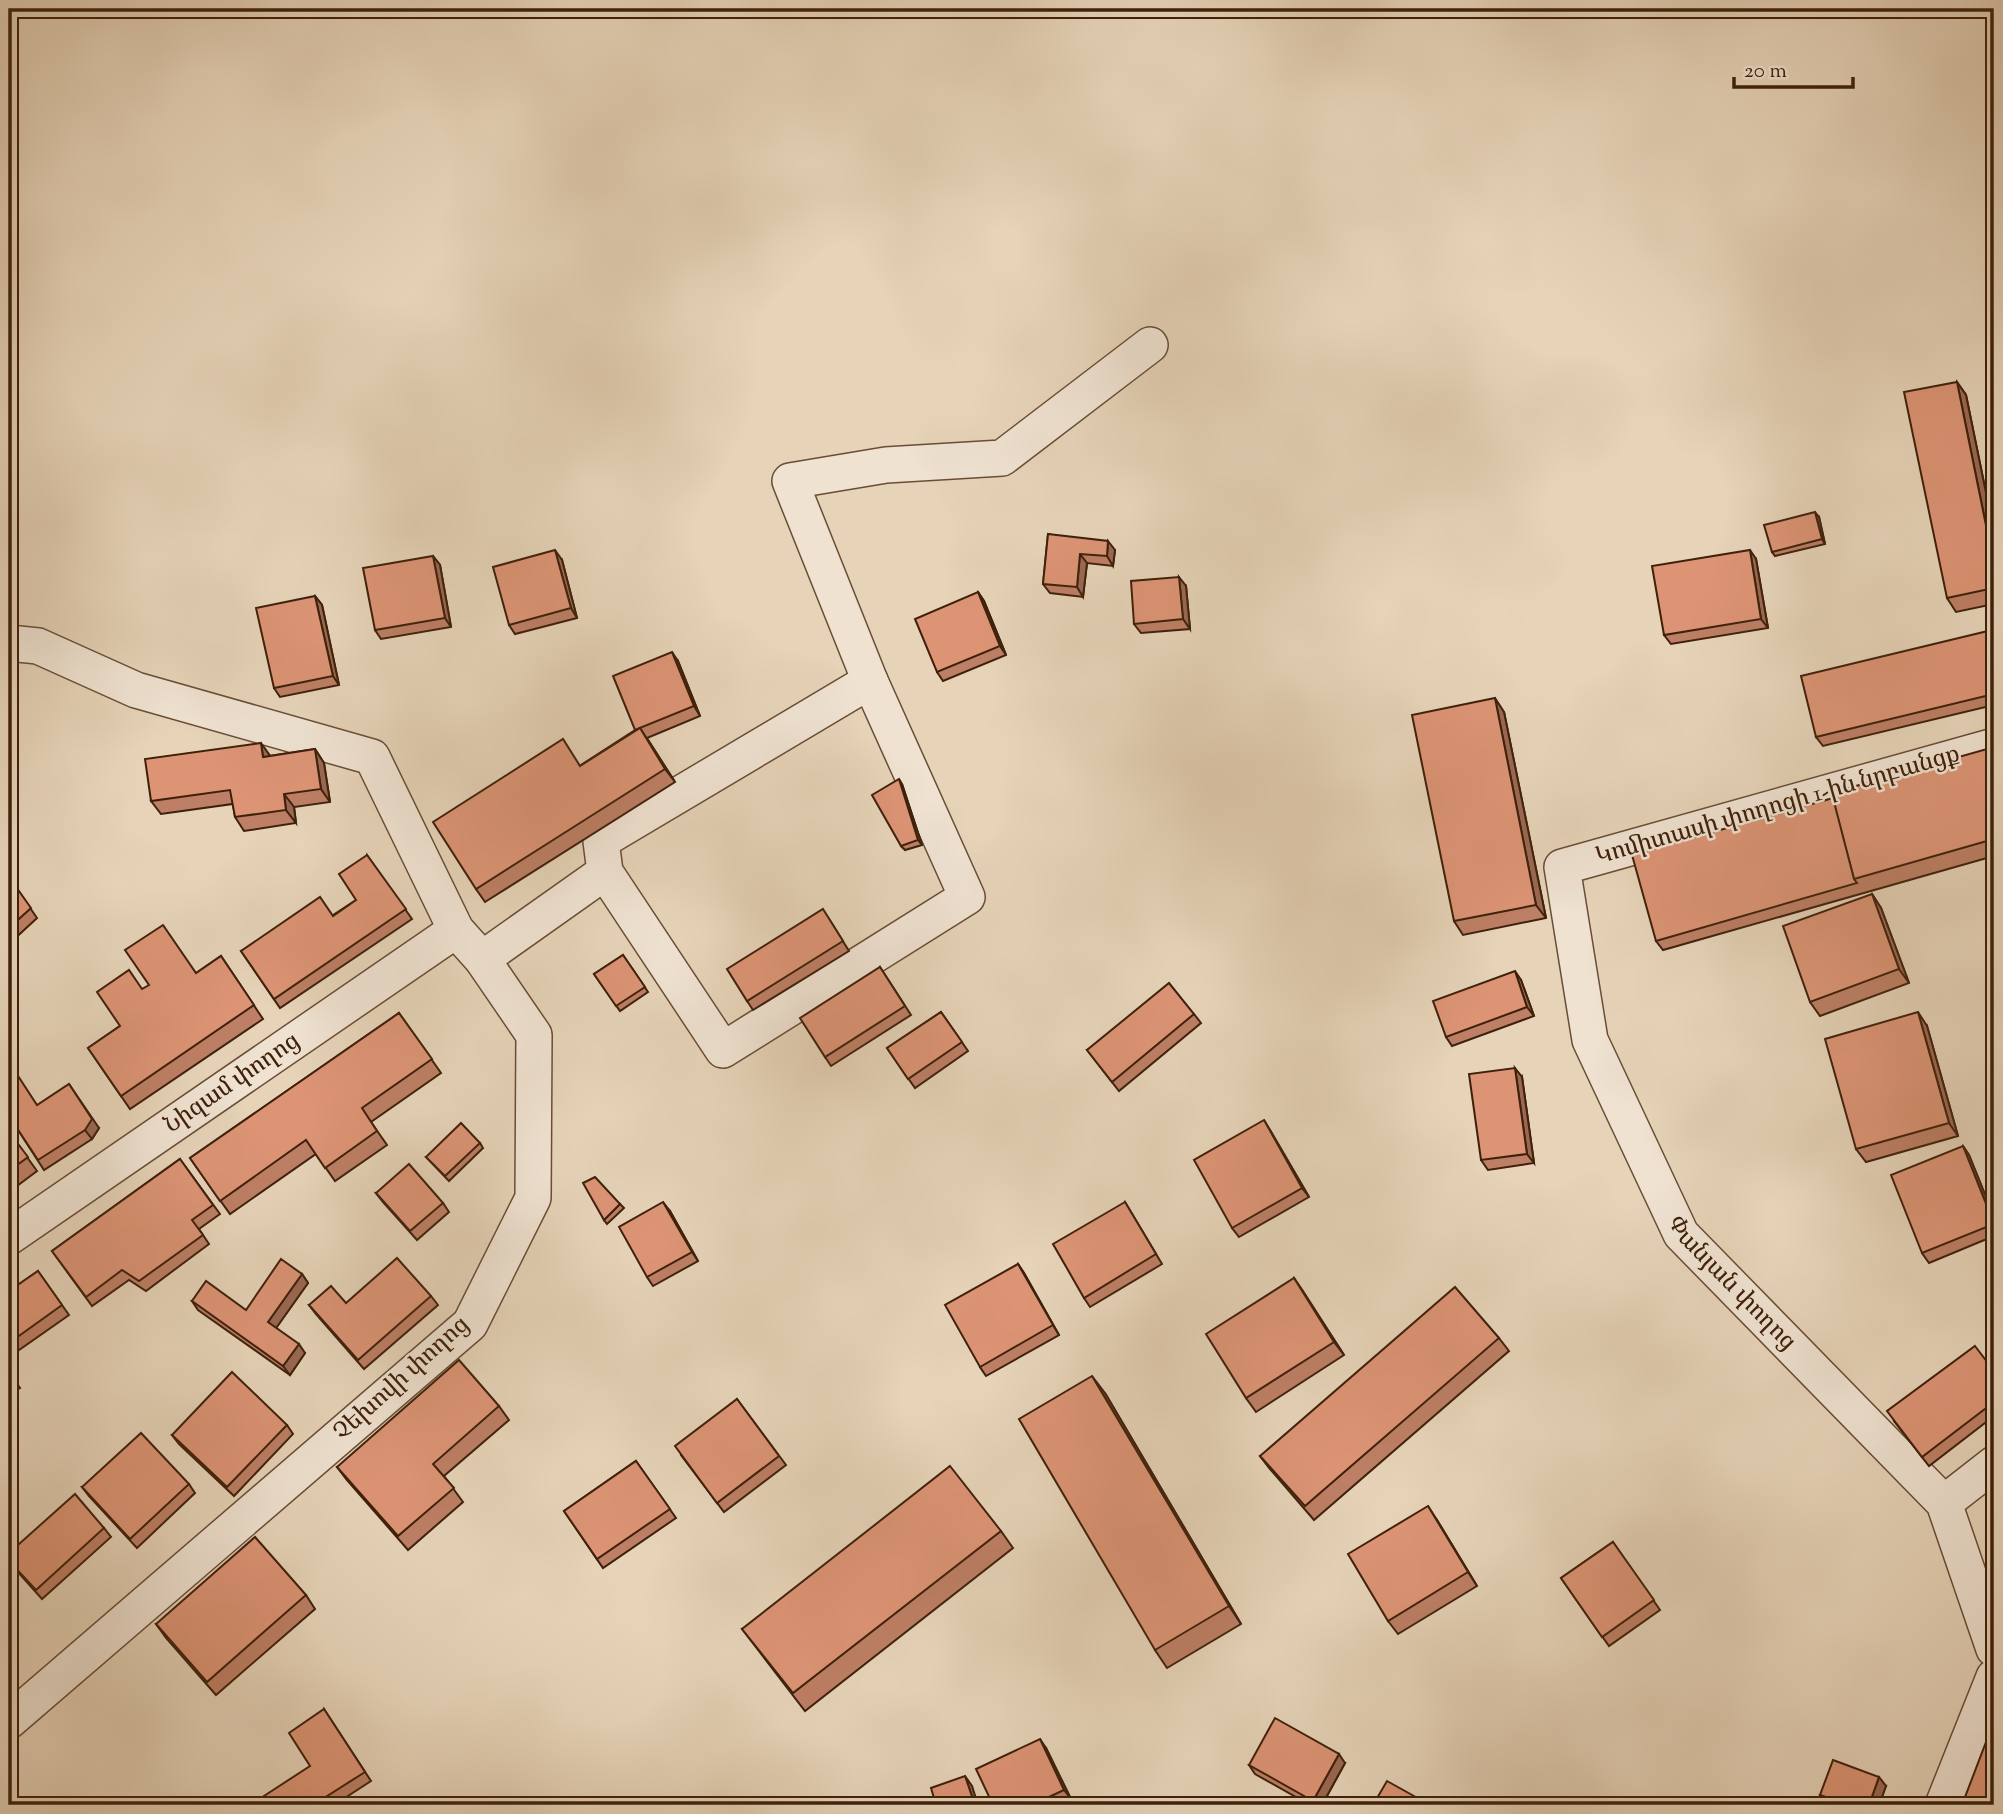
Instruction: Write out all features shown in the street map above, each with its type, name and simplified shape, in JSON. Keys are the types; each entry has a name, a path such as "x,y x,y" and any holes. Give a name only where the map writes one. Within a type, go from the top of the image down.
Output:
{"street":[{"path":"870,681 601,841 605,872 723,1050 967,897 870,681 790,481 886,465 1002,458 1150,345"},
{"name":"Չեխովի փողոց","path":"9,643 38,646 136,690 372,757 456,930 482,959 534,1035 533,1198 470,1324 9,1721"},
{"name":"Կոմիտասի փողոցի 1-ին նրբանցք","path":"1562,867 1994,746"},
{"name":"Փանյան փողոց","path":"1562,867 1590,1040 1681,1234 1944,1503 1994,1649"},
{"path":"482,959 605,872"},
{"name":"Նիզամ փողոց","path":"9,1237 456,930"},
{"path":"1944,1503 1994,1464"},
{"path":"1943,1805 1994,1677"}],"building":[{"path":"1957,382 1994,565 1994,588 1947,598 1904,392"},
{"path":"1815,512 1822,539 1772,552 1764,525"},
{"path":"1048,534 1108,541 1107,556 1080,554 1077,587 1043,584"},
{"path":"555,550 571,608 509,625 493,567"},
{"path":"1750,550 1761,619 1664,635 1652,566"},
{"path":"433,556 445,618 375,630 363,568"},
{"path":"1179,577 1183,619 1134,624 1131,581"},
{"path":"978,592 1000,646 937,672 915,619"},
{"path":"315,596 333,676 274,688 256,608"},
{"path":"1992,630 1994,694 1816,737 1801,676"},
{"path":"672,652 694,706 635,730 613,676"},
{"path":"1495,698 1536,905 1454,921 1412,715"},
{"path":"640,728 665,769 476,889 433,822 563,739 580,766"},
{"path":"261,743 263,757 315,749 321,789 284,794 286,810 235,817 230,790 151,801 145,759"},
{"path":"1994,747 1994,839 1854,879 1831,793"},
{"path":"899,779 918,840 901,846 872,795"},
{"path":"1833,798 1857,883 1656,941 1632,855"},
{"path":"367,855 406,909 274,999 241,951 320,897 333,916 356,900 339,874"},
{"path":"9,877 31,908 9,928"},
{"path":"1872,894 1899,969 1810,1002 1783,926"},
{"path":"823,909 843,941 747,1001 727,969"},
{"path":"163,925 196,973 221,956 254,1005 121,1096 88,1048 120,1026 97,992 129,970 142,989 149,985 125,950"},
{"path":"623,955 645,987 616,1006 594,974"},
{"path":"880,967 905,1006 825,1057 800,1018"},
{"path":"1515,971 1527,1007 1446,1037 1433,1001"},
{"path":"1169,983 1194,1014 1112,1082 1087,1050"},
{"path":"941,1012 962,1042 908,1079 887,1048"},
{"path":"1918,1012 1949,1123 1856,1149 1825,1039"},
{"path":"399,1013 432,1059 362,1108 377,1131 325,1168 306,1140 220,1201 190,1158"},
{"path":"9,1062 37,1105 69,1084 92,1119 85,1130 38,1160 9,1116"},
{"path":"1515,1068 1527,1154 1481,1160 1469,1074"},
{"path":"1264,1120 1302,1188 1232,1228 1194,1160"},
{"path":"461,1123 480,1143 445,1176 426,1157"},
{"path":"9,1132 28,1157 9,1171"},
{"path":"1963,1146 1994,1224 1922,1253 1891,1175"},
{"path":"180,1159 213,1205 192,1220 203,1235 139,1281 122,1270 86,1297 52,1251"},
{"path":"409,1164 443,1203 410,1231 376,1193"},
{"path":"595,1177 620,1204 604,1220 583,1183"},
{"path":"663,1202 692,1252 647,1277 619,1227"},
{"path":"1125,1202 1156,1254 1084,1298 1053,1244"},
{"path":"397,1258 431,1296 358,1360 309,1305 331,1286 346,1303"},
{"path":"281,1259 302,1274 268,1322 299,1344 283,1366 192,1301 206,1281 246,1310"},
{"path":"1018,1264 1053,1325 980,1367 945,1305"},
{"path":"38,1271 62,1305 9,1343 9,1291"},
{"path":"1294,1278 1334,1342 1246,1398 1206,1334"},
{"path":"1455,1287 1499,1338 1305,1506 1260,1456"},
{"path":"1975,1346 1994,1371 1994,1402 1922,1457 1887,1411"},
{"path":"459,1360 499,1406 433,1464 454,1488 398,1536 337,1467"},
{"path":"232,1372 287,1425 227,1487 172,1435"},
{"path":"1092,1376 1229,1606 1155,1650 1019,1419"},
{"path":"737,1399 779,1456 717,1503 675,1446"},
{"path":"141,1433 189,1484 130,1539 82,1487"},
{"path":"636,1461 670,1509 597,1559 564,1511"},
{"path":"950,1466 1001,1531 793,1693 742,1629"},
{"path":"75,1494 104,1528 36,1590 9,1561 9,1553"},
{"path":"1428,1506 1468,1572 1388,1621 1348,1554"},
{"path":"255,1537 306,1595 207,1682 156,1624"},
{"path":"1613,1542 1654,1600 1602,1637 1561,1578"},
{"path":"324,1709 365,1772 313,1805 270,1805 264,1796 310,1766 289,1733"},
{"path":"1275,1718 1339,1754 1313,1801 1249,1765"},
{"path":"1994,1721 1994,1805 1962,1805"},
{"path":"1040,1739 1064,1790 1032,1805 993,1805 976,1769"},
{"path":"1833,1760 1879,1777 1869,1805 1848,1805 1820,1795"},
{"path":"965,1776 975,1805 936,1805 931,1788"},
{"path":"1387,1781 1430,1805 1373,1805"}]}
